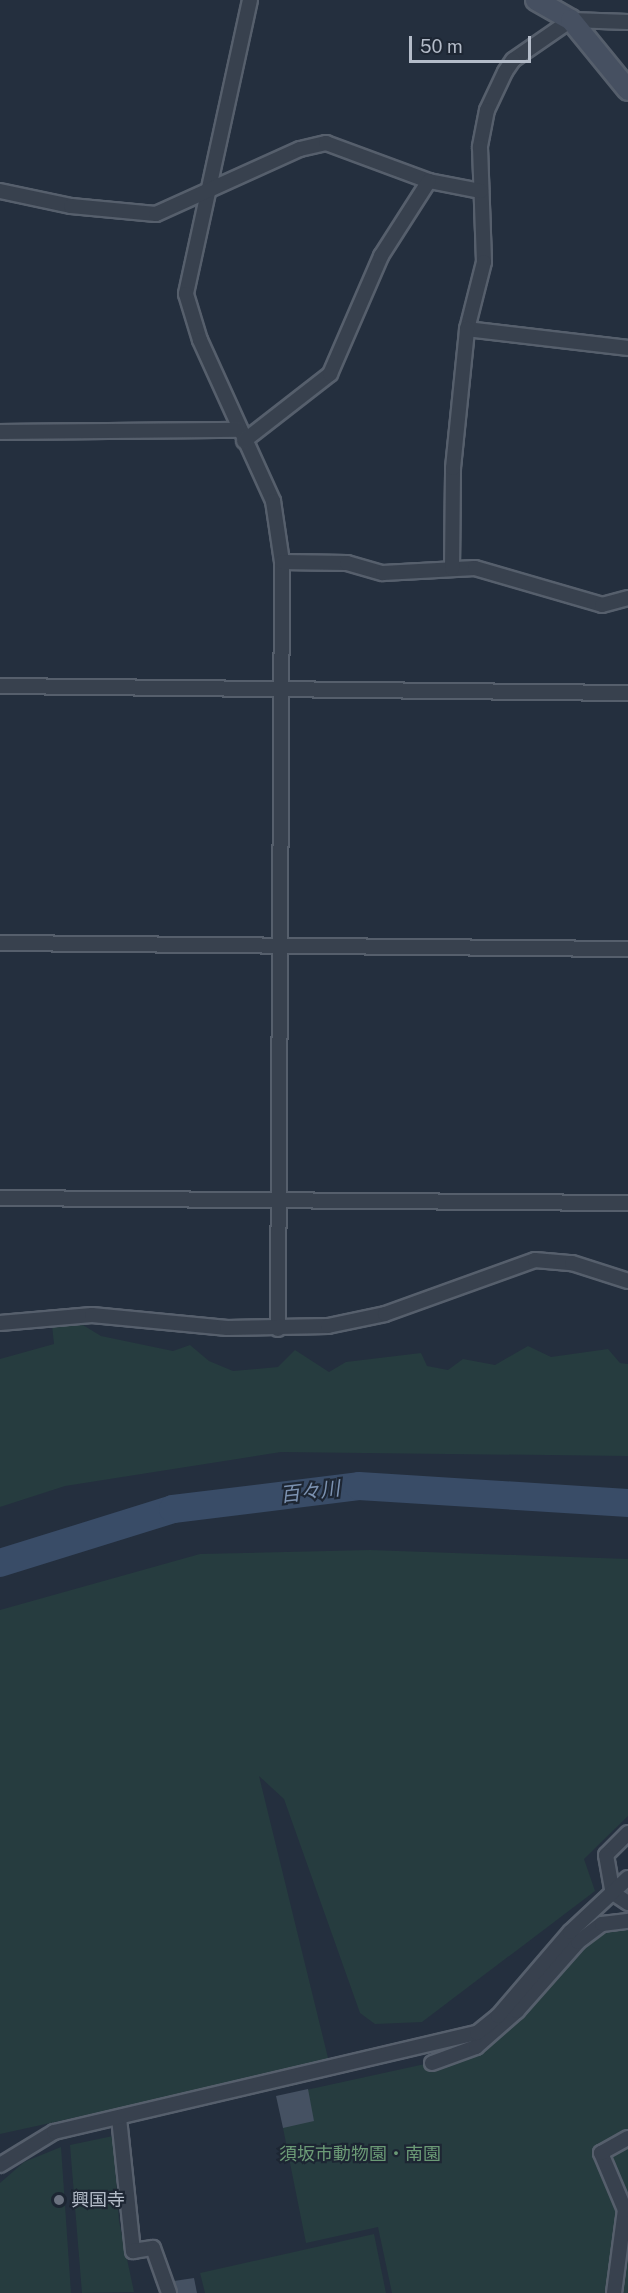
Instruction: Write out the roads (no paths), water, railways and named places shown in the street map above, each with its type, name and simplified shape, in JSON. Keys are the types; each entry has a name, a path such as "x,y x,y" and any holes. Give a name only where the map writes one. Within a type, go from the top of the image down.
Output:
{"street":[{"path":"250,0 211,191 186,294 200,340 273,501 282,562 278,945 278,1329"},
{"path":"536,0 571,20 628,90"},
{"path":"452,569 453,468 467,329 484,262 481,191 478,177 483,128 505,72 520,55 571,20 628,22"},
{"path":"0,191 71,206 156,214 300,149 326,143 429,181 481,191"},
{"path":"0,432 242,435 330,374 381,256 429,181"},
{"path":"467,329 628,348"},
{"path":"282,562 347,563 383,573 475,568 602,605 628,598"},
{"path":"0,686 628,693"},
{"path":"0,944 628,949"},
{"path":"0,1198 279,1198 628,1203"},
{"path":"0,1323 92,1315 278,1329 328,1326 385,1314 535,1260 572,1263 628,1281"},
{"path":"628,1833 606,1855 613,1893 628,1903"},
{"path":"0,2165 54,2132 477,2033 498,2016 570,1932 628,1878"},
{"path":"432,2063 476,2047 517,2011 578,1942 602,1924 628,1921"},
{"path":"119,2118 133,2251 153,2248 169,2293"},
{"path":"614,2293 626,2210 601,2153 628,2139"}],"waterway":[{"name":"百々川","path":"0,1563 173,1509 359,1486 628,1503"}],"place":[{"name":"興国寺","path":"59,2200"}],"park label":[{"name":"須坂市動物園・南園","path":"360,2154"}]}
